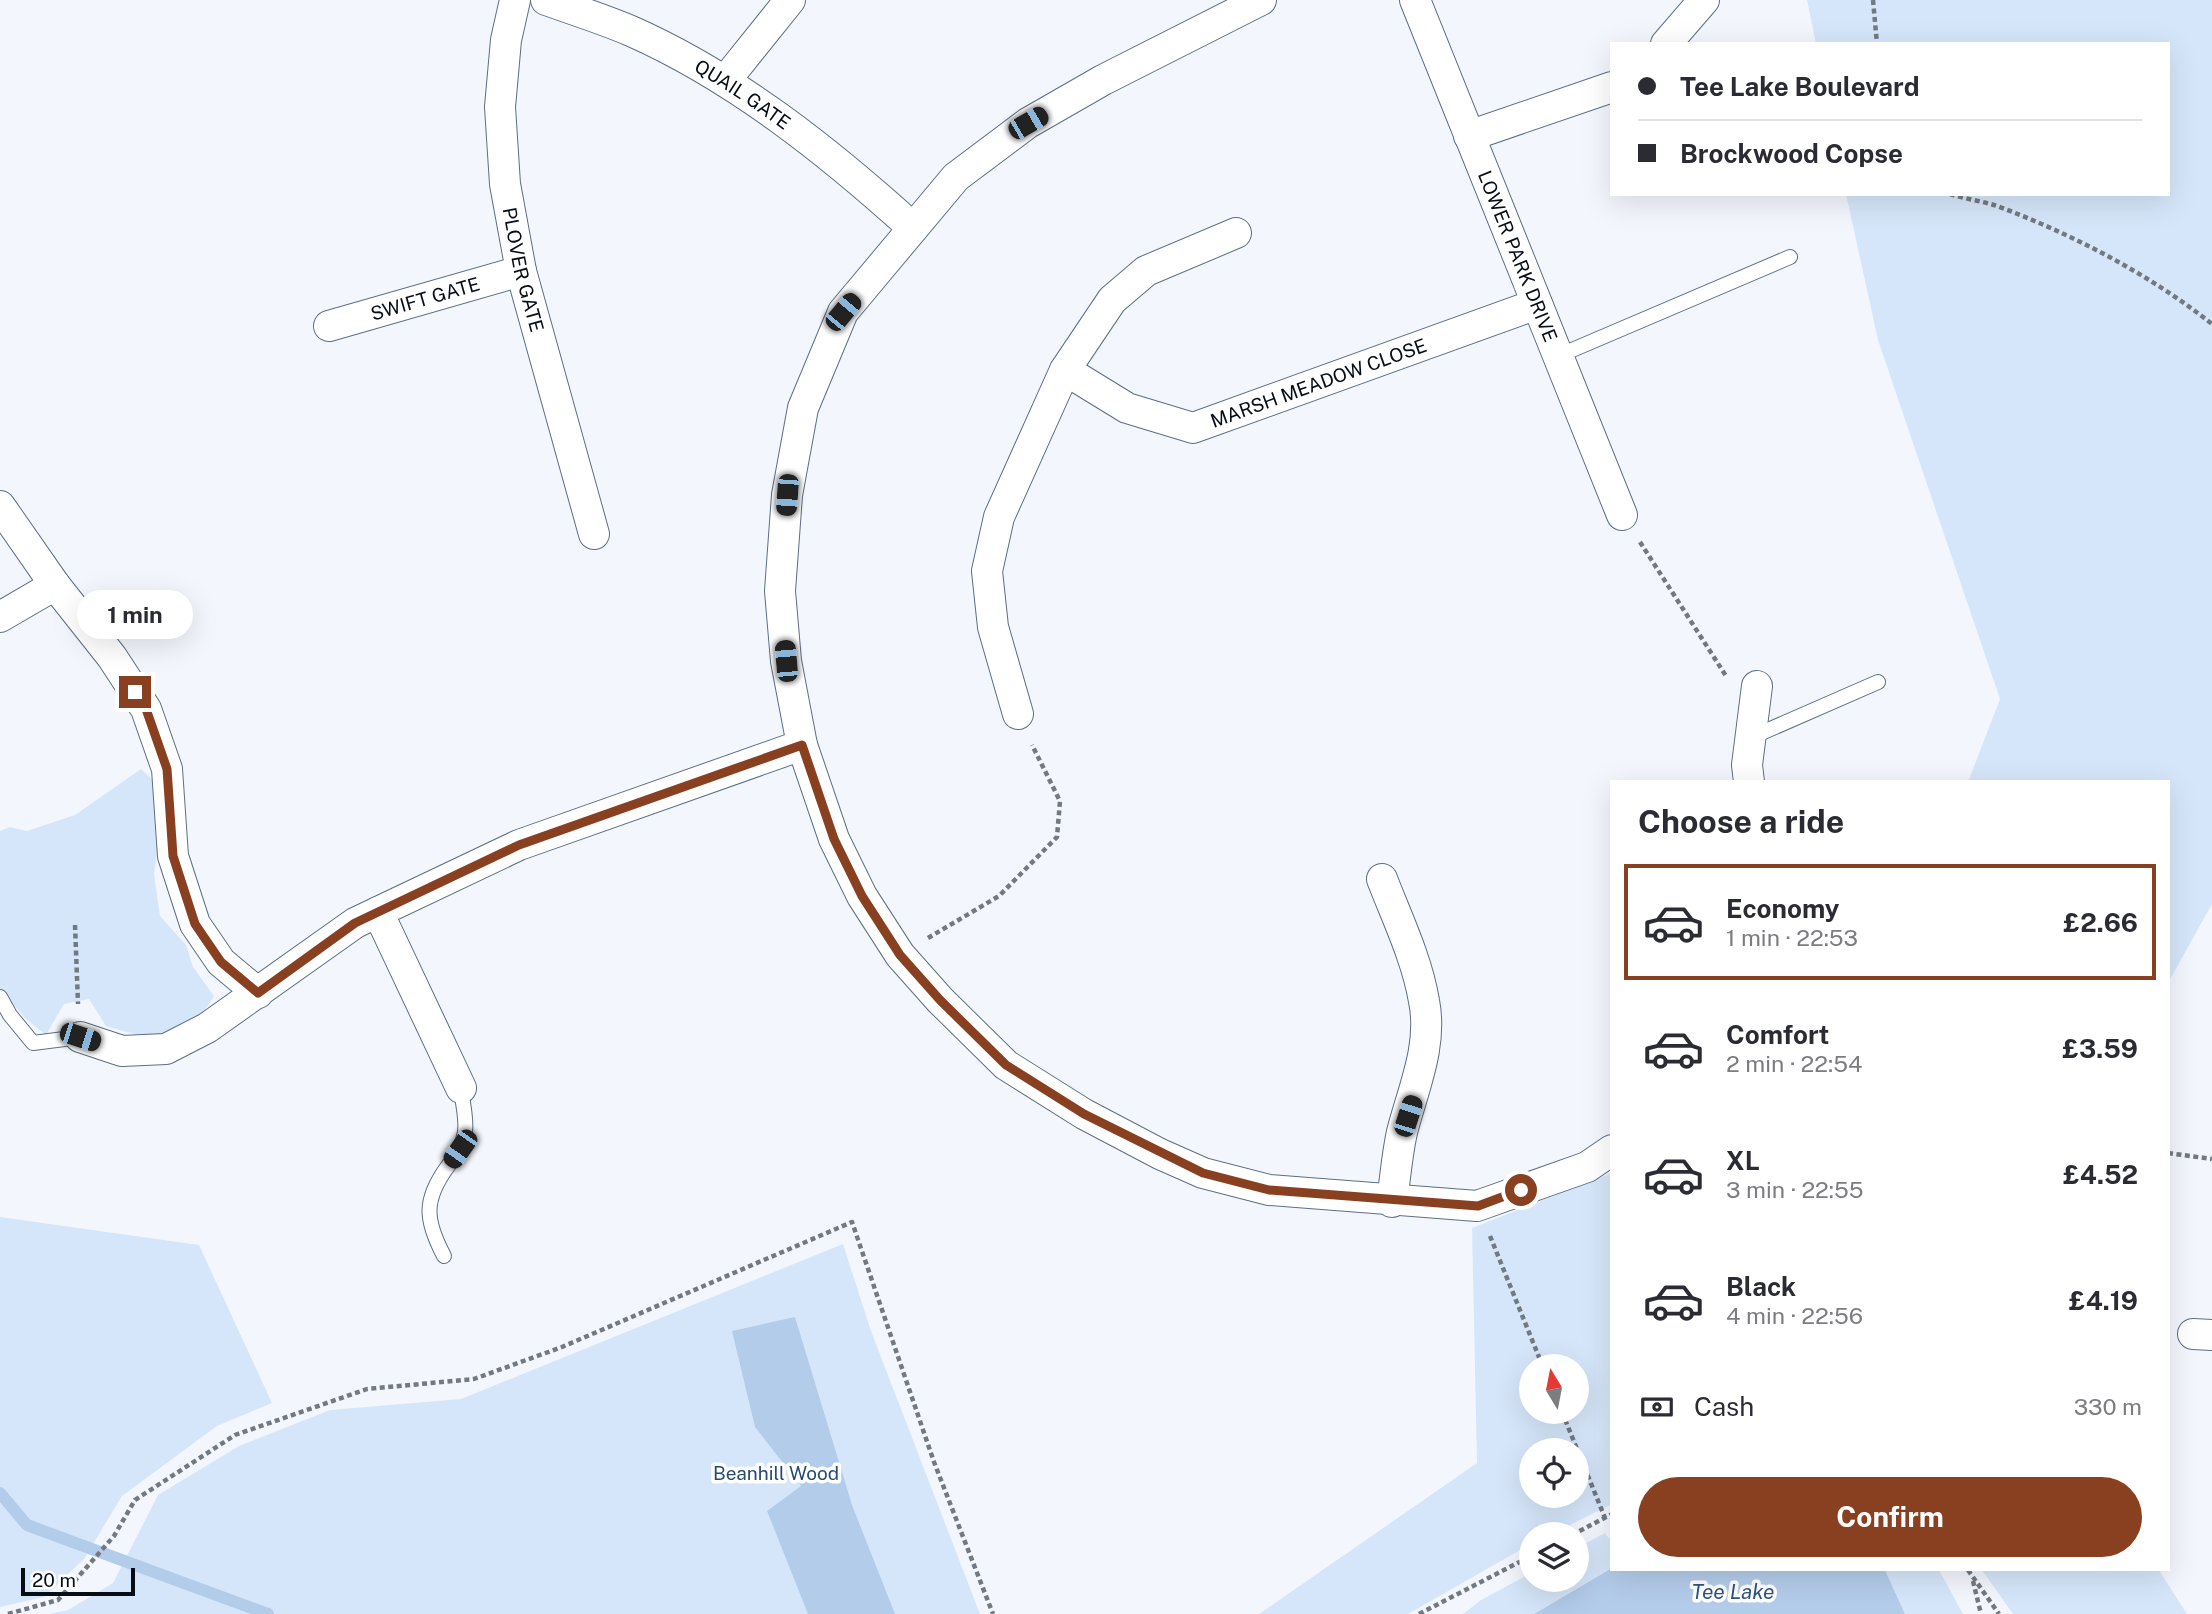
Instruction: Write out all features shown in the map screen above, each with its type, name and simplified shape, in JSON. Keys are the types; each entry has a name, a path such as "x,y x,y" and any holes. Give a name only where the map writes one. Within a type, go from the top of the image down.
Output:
{"street":[{"name":"PLOVER GATE","path":"515,0 506,40 500,107 505,184 521,271 594,534"},
{"name":"QUAIL GATE","path":"546,0 631,31 724,81 810,143 913,228"},
{"path":"724,81 790,0"},
{"path":"1261,0 1103,80 1028,123 956,177 843,312 803,408 787,495 780,591 786,661 802,745 834,839 862,896 900,955 940,1000 1006,1065 1084,1114 1160,1154 1203,1173 1269,1190 1392,1202 1478,1206 1587,1167 1610,1151"},
{"name":"LOWER PARK DRIVE","path":"1415,0 1622,515"},
{"path":"1668,42 1704,0"},
{"path":"1469,136 1610,87"},
{"path":"1018,715 993,627 988,571 999,517 1065,370 1112,300 1146,271 1237,233"},
{"name":"SWIFT GATE","path":"329,326 521,271"},
{"name":"MARSH MEADOW CLOSE","path":"1065,370 1127,408 1194,428 1537,304"},
{"path":"0,506 55,584 112,657 146,709 167,769 173,856 195,924 221,962 258,993"},
{"path":"0,617 55,584"},
{"path":"1749,780 1747,765 1756,687"},
{"path":"80,1037 122,1051 166,1049 207,1028 355,923 378,912 519,845 802,745"},
{"path":"1382,878 1418,974 1425,1003 1426,1030 1422,1063 1402,1132 1392,1202"},
{"path":"378,912 461,1088"}],"lane":[{"path":"1559,356 1790,257"},
{"path":"1750,737 1878,682"},
{"path":"0,997 10,1015 33,1043 80,1037"},
{"path":"444,1256 430,1230 428,1208 442,1174 460,1149 466,1130 461,1088"}],"path":[{"path":"1873,0 1877,42"},
{"path":"1958,196 1995,206 2088,247 2183,301 2212,324"},
{"path":"1622,515 1728,680 1756,687"},
{"path":"900,955 999,896 1057,837 1060,801 1018,715"},
{"path":"75,925 80,1037"},
{"path":"2170,1153 2212,1159"},
{"path":"1478,1206 1538,1354"},
{"path":"8,1614 58,1600 114,1536 135,1500 235,1435 367,1389 474,1379 562,1348 852,1222 934,1462 993,1614"},
{"path":"1567,1424 1605,1518"},
{"path":"1589,1526 1610,1515"},
{"path":"1419,1614 1519,1562"},
{"path":"1969,1571 1999,1614"},
{"path":"1972,1576 1981,1614"}],"green space":[{"path":"1807,0 2212,0 2212,904 2170,979 2170,780 1969,780 2000,699 1878,340 1846,196 2170,196 2170,42 1816,42"},
{"path":"141,769 156,783 161,826 154,874 160,916 186,945 193,967 214,996 192,1024 168,1036 141,1035 106,1026 89,999 64,1004 46,1035 26,1019 0,989 0,831 10,827 27,831 75,815"},
{"path":"1610,1174 1610,1505 1576,1522 1519,1522 1519,1551 1408,1614 1259,1614 1477,1463 1472,1228"},
{"path":"0,1217 199,1245 272,1403 217,1426 122,1496 84,1559 44,1597 0,1607"},
{"name":"Beanhill Wood","path":"843,1244 871,1331 980,1614 49,1614 68,1610 113,1583 158,1495 239,1446 330,1410 461,1399"},
{"path":"1605,1533 1610,1539 1610,1569 1589,1582 1589,1542"},
{"path":"1885,1571 1940,1571 1963,1614 1905,1614"},
{"path":"1983,1571 2160,1571 2187,1614 2013,1614"},
{"path":"1519,1579 1519,1592 1571,1592 1534,1614 1463,1614 1481,1600"}],"water":[{"path":"795,1317 852,1505 895,1614 808,1614 767,1511 801,1486 755,1427 732,1331"},
{"name":"Tee Lake","path":"1610,1569 1885,1571 1905,1614 1534,1614 1571,1592 1589,1592 1589,1582"}],"waterway":[{"path":"0,1493 27,1525 268,1614"}],"route":[{"path":"135,692 146,709 167,769 173,856 195,924 221,962 258,993 355,923 519,845 802,745 834,839 862,896 900,955 940,1000 1006,1065 1084,1114 1203,1173 1269,1190 1392,1202 1478,1206 1521,1190"}]}
